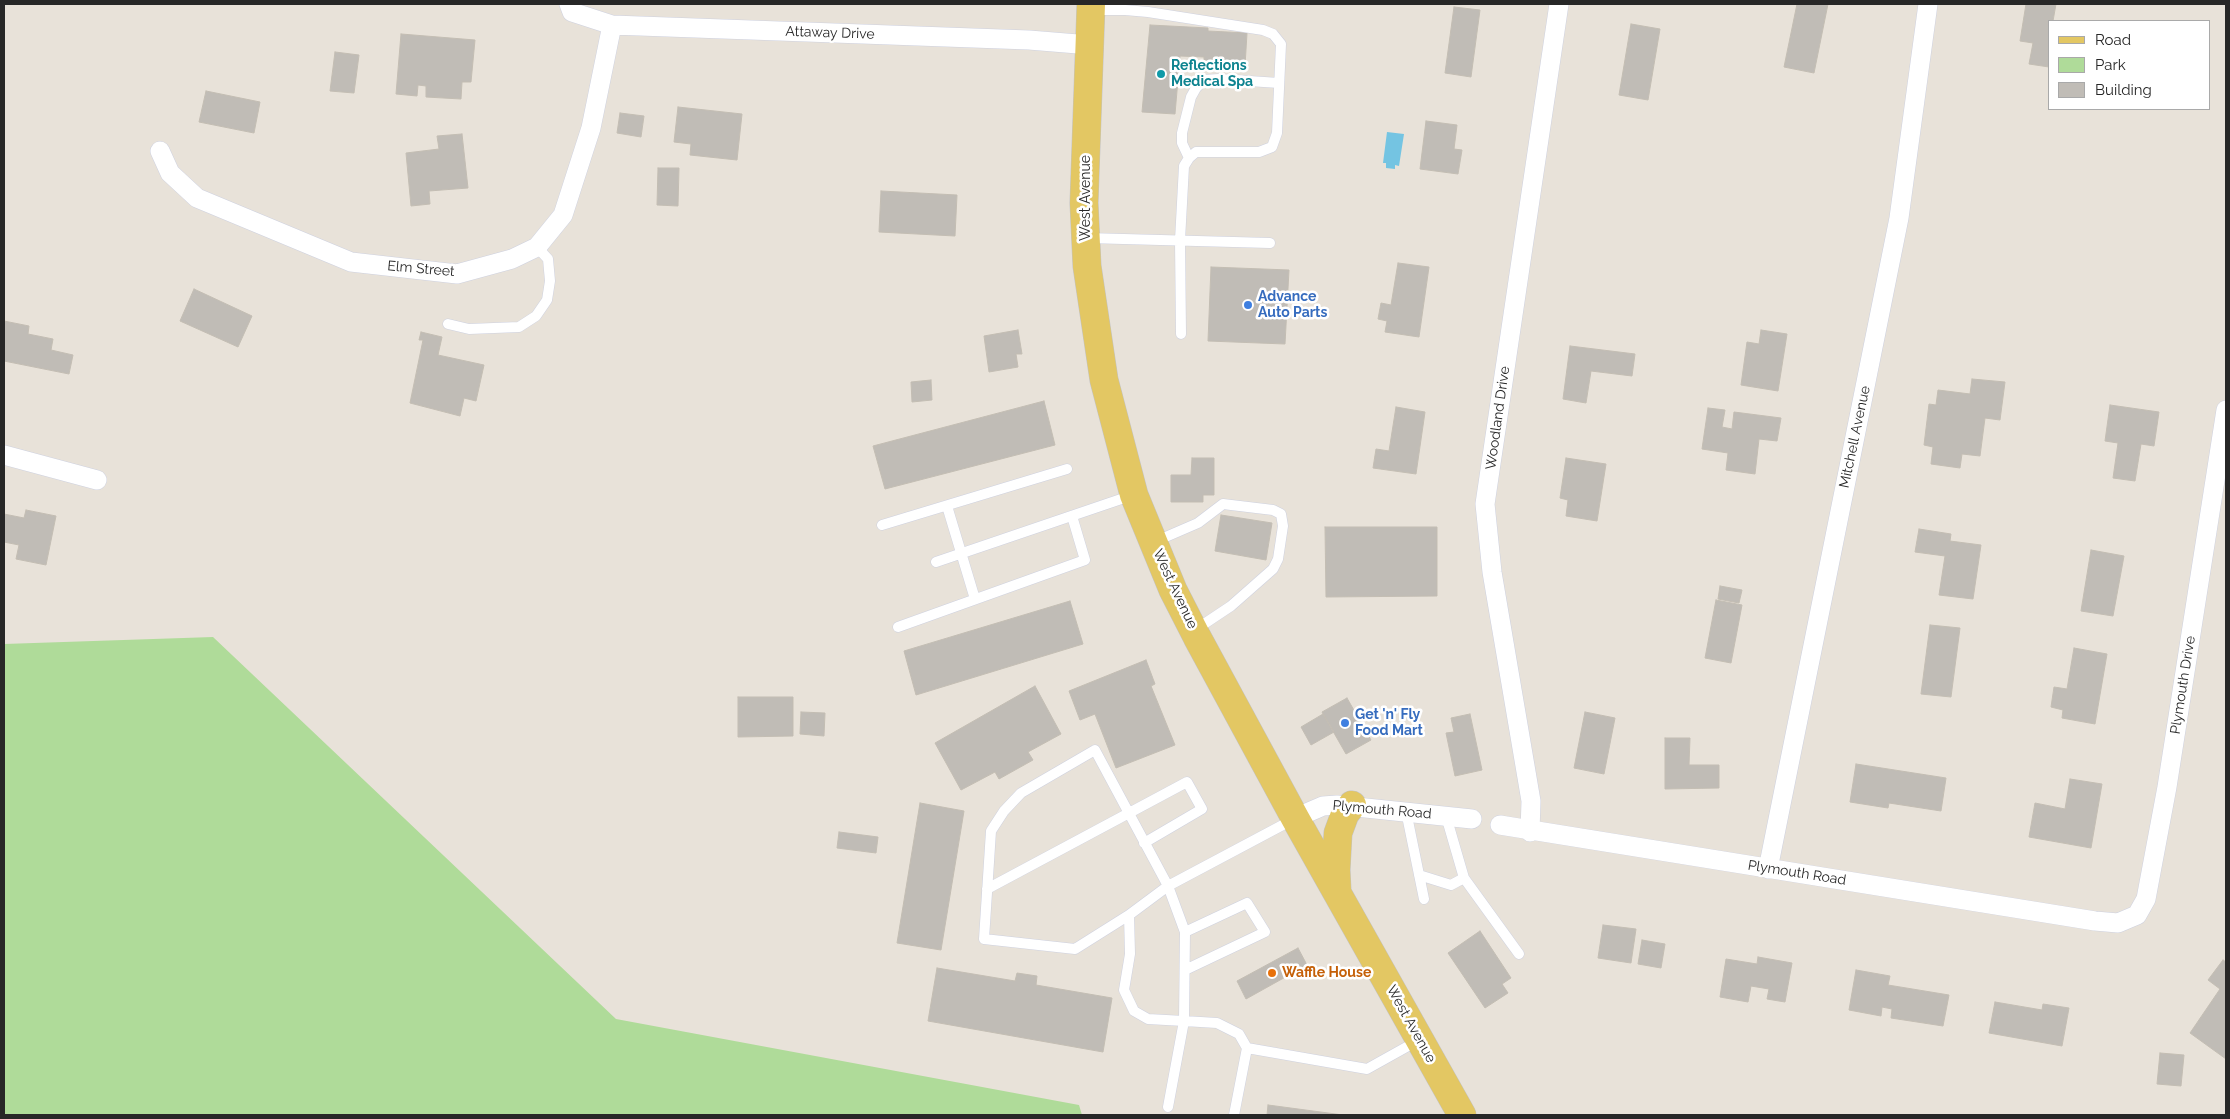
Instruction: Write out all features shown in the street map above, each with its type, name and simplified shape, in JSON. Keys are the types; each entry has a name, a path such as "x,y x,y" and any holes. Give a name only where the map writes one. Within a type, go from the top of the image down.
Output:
{"main road":[{"name":"West Avenue","path":"1091,7 1084,203 1086,238 1094,321 1104,380 1134,495 1194,631 1295,818 1462,1115"},
{"path":"1337,891 1338,834 1345,814 1352,805"}],"street":[{"name":"Woodland Drive","path":"1530,832 1531,801 1492,572 1485,504 1560,4"},
{"name":"Mitchell Avenue","path":"1768,869 1899,218 1928,4"},
{"name":"Attaway Drive","path":"571,8 612,25 1029,40 1090,45"},
{"name":"Elm Street","path":"160,151 170,173 198,198 286,237 352,262 457,274 512,259 537,247 563,214 591,128 612,25"},
{"name":"Plymouth Drive","path":"2095,920 2118,923 2137,915 2146,899 2167,787 2226,410"},
{"path":"4,455 97,480"},
{"name":"Plymouth Road","path":"1295,818 1323,806 1352,805 1472,819"},
{"name":"Plymouth Road","path":"1500,826 2095,920"}],"lane":[{"path":"1091,7 1133,11 1263,30 1273,34 1281,44 1277,133 1272,147 1259,152 1196,152 1184,166 1180,240 1181,334"},
{"path":"1189,158 1182,142 1182,133 1191,97 1204,80 1219,79 1279,83"},
{"path":"1086,238 1270,243"},
{"path":"448,324 469,329 519,327 536,316 547,300 550,281 548,259 537,247"},
{"path":"882,526 1067,469"},
{"path":"936,562 1134,495"},
{"path":"1154,543 1198,523 1222,504 1273,510 1281,514 1283,526 1278,559 1274,569 1230,606 1194,631"},
{"path":"946,506 975,599"},
{"path":"898,626 1086,560 1072,516"},
{"path":"1168,1107 1184,1021 1185,932 1168,886 1095,750 1020,793 1004,811 991,832 984,939 1074,949 1129,915 1168,886 1295,818"},
{"path":"987,889 1187,782 1202,809 1144,843"},
{"path":"1406,811 1424,899"},
{"path":"1446,816 1464,878 1519,954"},
{"path":"1419,875 1451,885 1464,878"},
{"path":"1184,970 1265,932 1247,903 1185,932"},
{"path":"1129,915 1130,954 1124,990 1134,1011 1148,1019 1216,1023 1238,1034 1247,1048 1234,1115"},
{"path":"1247,1048 1367,1069 1420,1039"}],"green space":[{"path":"213,637 616,1019 1079,1105 1082,1115 4,1115 4,644"}],"water":[{"path":"1387,132 1404,134 1399,166 1395,165 1395,169 1386,168 1386,163 1383,163"}],"building":[{"path":"1797,4 1828,4 1814,73 1784,67"},
{"path":"2026,4 2056,4 2053,20 2048,20 2048,67 2029,64 2033,43 2020,41"},
{"path":"1454,7 1480,10 1471,77 1445,73"},
{"path":"1631,24 1660,29 1648,100 1619,95"},
{"name":"Reflections Medical Spa","path":"1150,25 1208,28 1208,31 1247,33 1245,66 1204,64 1204,57 1180,56 1175,114 1142,112"},
{"path":"401,34 475,40 471,82 462,82 461,99 426,97 426,86 418,85 417,96 396,94"},
{"path":"335,52 359,55 354,93 330,91"},
{"path":"206,91 260,102 254,133 199,122"},
{"path":"678,107 742,114 737,160 690,155 691,144 674,142"},
{"path":"620,113 644,116 641,137 617,133"},
{"path":"1426,121 1457,125 1454,149 1462,150 1458,174 1420,169"},
{"path":"462,134 468,188 429,191 430,204 411,206 406,153 439,149 437,136"},
{"path":"658,168 679,168 678,206 657,205"},
{"path":"881,191 957,195 955,236 879,232"},
{"path":"1398,263 1429,267 1419,337 1385,332 1387,321 1378,319 1381,303 1391,305"},
{"name":"Advance Auto Parts","path":"1211,267 1289,270 1285,344 1208,341"},
{"path":"194,289 252,316 238,347 180,321"},
{"path":"4,321 29,326 28,334 53,339 51,350 73,355 69,374 4,361"},
{"path":"1018,330 1022,354 1016,354 1018,367 989,372 984,336"},
{"path":"1761,330 1787,334 1778,391 1741,385 1747,342 1759,344"},
{"path":"421,332 442,337 438,355 484,365 476,401 464,398 460,416 410,403 423,340 419,340"},
{"path":"1570,346 1635,354 1632,376 1591,371 1586,403 1563,399"},
{"path":"1972,379 2005,382 2000,420 1985,418 1980,456 1962,454 1960,468 1931,464 1933,447 1924,445 1929,404 1936,405 1938,390 1970,394"},
{"path":"931,380 932,400 912,402 911,382"},
{"path":"1044,401 1055,445 885,489 873,446"},
{"path":"2110,405 2159,412 2154,446 2141,444 2135,481 2113,478 2118,443 2105,441"},
{"path":"1396,407 1425,412 1416,474 1373,468 1376,449 1389,451"},
{"path":"1708,408 1725,410 1722,427 1732,429 1734,412 1781,418 1777,441 1759,439 1755,474 1726,470 1728,453 1702,449"},
{"path":"1192,458 1214,458 1214,495 1203,495 1203,502 1171,502 1171,475 1191,475"},
{"path":"1566,458 1606,464 1597,521 1566,516 1568,500 1560,498"},
{"path":"26,510 56,516 46,565 16,559 19,545 4,542 4,514 24,518"},
{"path":"1221,515 1272,523 1266,560 1215,551"},
{"path":"1325,527 1437,527 1437,596 1326,597"},
{"path":"1919,529 1951,534 1950,541 1981,545 1973,599 1939,595 1945,556 1915,552"},
{"path":"2091,550 2124,556 2113,616 2081,611"},
{"path":"1720,586 1742,590 1739,603 1718,599"},
{"path":"1716,600 1742,605 1731,663 1705,658"},
{"path":"1070,601 1083,644 916,695 904,651"},
{"path":"1930,625 1960,628 1951,697 1921,694"},
{"path":"2074,648 2107,654 2095,724 2062,718 2063,710 2051,707 2054,687 2067,689"},
{"path":"1146,660 1155,684 1151,686 1175,745 1116,768 1095,714 1080,720 1069,691"},
{"path":"1035,686 1061,734 1028,752 1033,760 999,779 995,772 961,790 935,743"},
{"path":"738,697 793,697 793,736 738,737"},
{"name":"Get 'n' Fly Food Mart","path":"1347,698 1371,740 1346,754 1322,712"},
{"path":"801,712 825,713 824,736 800,734"},
{"path":"1585,712 1615,718 1604,774 1574,768"},
{"path":"1323,714 1334,732 1311,745 1301,727"},
{"path":"1470,714 1482,770 1455,776 1446,733 1454,732 1451,718"},
{"path":"1665,738 1690,738 1689,765 1719,765 1719,788 1665,789"},
{"path":"1856,764 1946,778 1941,811 1889,803 1888,808 1850,802"},
{"path":"2070,779 2102,784 2091,848 2029,837 2035,803 2065,809"},
{"path":"920,803 964,811 941,950 897,943"},
{"path":"839,832 878,837 876,853 837,848"},
{"path":"1603,925 1636,929 1631,963 1598,958"},
{"path":"1480,931 1511,978 1502,984 1508,993 1485,1008 1448,953"},
{"path":"1642,940 1665,944 1661,968 1638,964"},
{"name":"Waffle House","path":"1298,948 1307,965 1246,999 1237,981"},
{"path":"1758,957 1792,963 1785,1002 1767,999 1769,989 1751,986 1748,1002 1720,997 1726,959 1757,964"},
{"path":"2223,960 2226,962 2226,1059 2190,1033 2220,989 2208,980"},
{"path":"937,968 1015,981 1017,973 1037,976 1036,985 1112,998 1103,1052 928,1021"},
{"path":"1856,970 1890,976 1888,985 1949,995 1943,1026 1891,1018 1892,1009 1882,1007 1881,1016 1849,1010"},
{"path":"1995,1002 2042,1010 2043,1004 2069,1008 2062,1046 1989,1033"},
{"path":"2160,1053 2184,1055 2181,1086 2157,1084"},
{"path":"1268,1105 1343,1115 1267,1115"}],"place":[{"name":"Reflections Medical Spa","path":"1161,74"},
{"name":"Advance Auto Parts","path":"1248,305"},
{"name":"Get 'n' Fly Food Mart","path":"1345,723"},
{"name":"Waffle House","path":"1272,973"}]}
